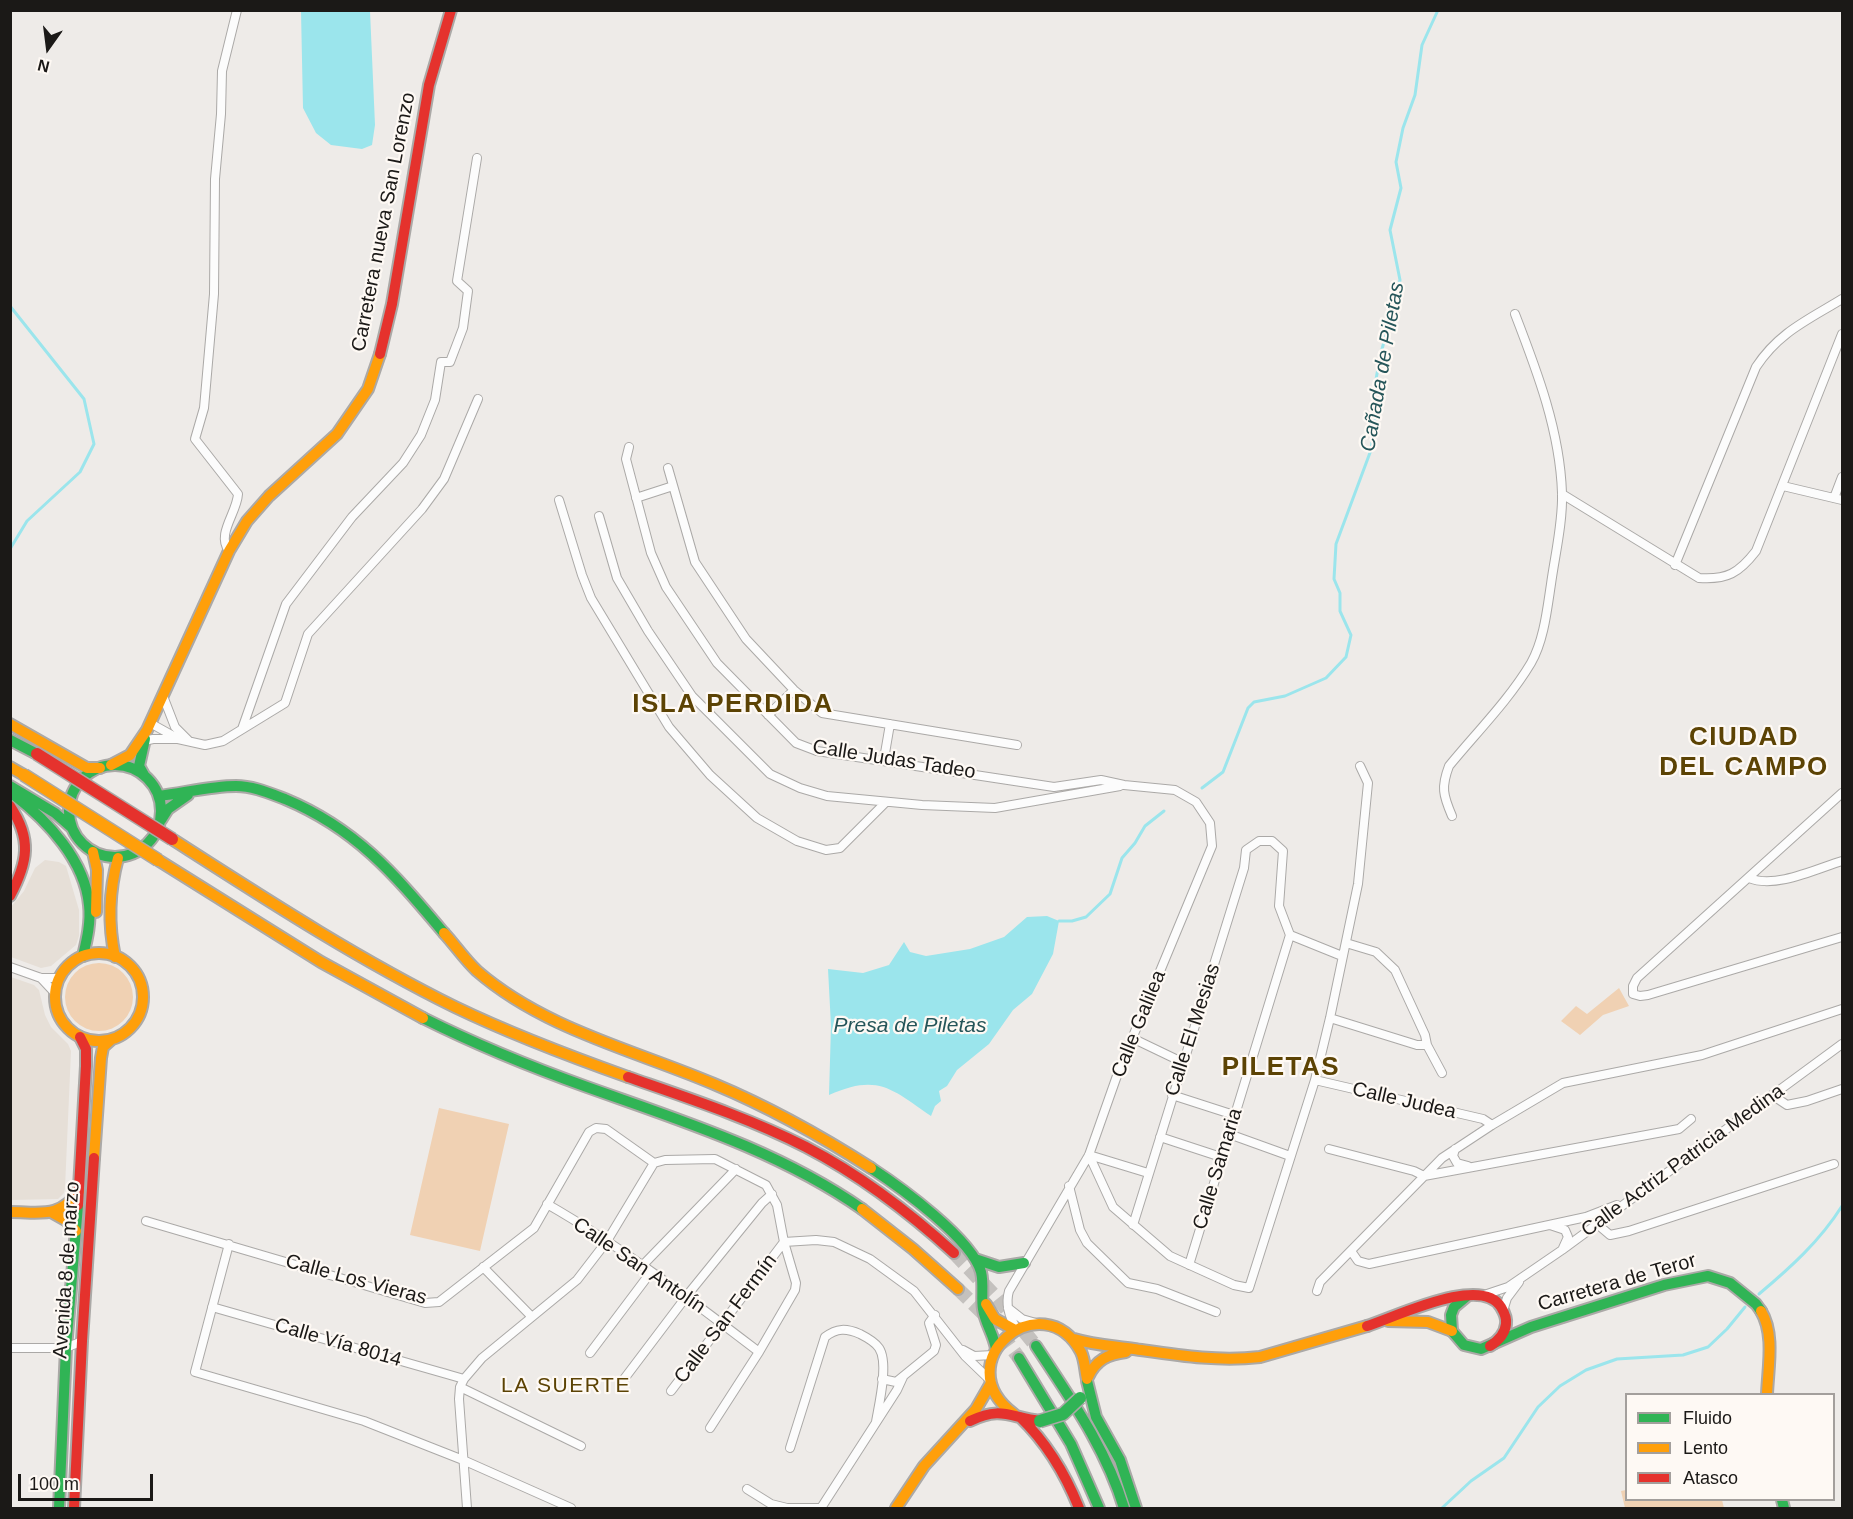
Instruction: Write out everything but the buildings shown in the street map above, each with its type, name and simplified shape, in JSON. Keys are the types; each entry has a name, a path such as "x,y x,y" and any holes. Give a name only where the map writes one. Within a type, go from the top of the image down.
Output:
{"main road":[{"name":"Carretera nueva San Lorenzo","path":"144,776 139,766 147,732 229,551 247,521 270,496 337,434 368,388 379,359 392,304 429,85 450,10"},
{"path":"10,724 87,768 123,766 144,776 159,796 161,820"},
{"name":"Carretera nueva San Lorenzo","path":"105,766 130,755 147,732"},
{"path":"10,740 37,754 367,961 433,996 500,1027 717,1108 785,1137 842,1168 879,1193 935,1235 954,1253"},
{"path":"105,766 87,774 70,798 68,813 76,838 93,852 105,857 118,858 133,854 146,846 155,835 168,808 194,792"},
{"path":"10,767 358,984 427,1021 493,1051 712,1132 776,1159 831,1189 883,1224 958,1289"},
{"path":"10,786 55,813 71,827"},
{"path":"159,796 237,786 264,791 314,811 344,831 394,874 476,970 531,1009 557,1022 715,1084 778,1113 829,1141 878,1172 961,1240 975,1259 981,1272 983,1312 994,1338 990,1369 991,1382 1000,1401 1039,1435 1047,1446 1069,1485 1079,1509"},
{"path":"10,792 24,802 50,830 74,858 85,879 90,901 90,924 85,955"},
{"path":"10,806 20,818 25,840 26,862 22,877 10,896"},
{"path":"85,955 93,940 96,924 97,870 93,852"},
{"path":"116,957 110,937 112,875 118,858"},
{"path":"102,953 116,957 128,965 138,977 142,991 142,1006 136,1020 126,1032 112,1039 91,1040 80,1037 61,1019 56,1006 55,993 59,978 65,968 85,955 102,953"},
{"name":"Avenida 8 de marzo","path":"59,1509 66,1348 78,1208 86,1066 86,1049 80,1037"},
{"name":"Avenida 8 de marzo","path":"74,1509 100,1058 103,1047 112,1039"},
{"path":"10,1212 51,1212 69,1205 79,1191"},
{"path":"51,1212 67,1221 76,1231"},
{"path":"975,1259 990,1267 1001,1269 1024,1263"},
{"name":"Carretera de Teror","path":"1490,1346 1531,1327 1664,1285 1708,1276 1730,1283 1756,1304 1767,1321 1769,1343 1767,1393"},
{"path":"994,1352 1001,1341 1016,1330 1038,1324 1051,1326 1086,1343 1139,1351 1242,1360 1260,1357 1384,1321 1405,1311 1445,1299 1484,1295 1499,1304 1506,1324 1498,1341 1481,1349 1464,1345 1452,1331 1443,1326 1421,1321 1384,1321"},
{"path":"1452,1331 1451,1315 1454,1307 1467,1297"},
{"path":"984,1298 995,1319 1016,1330"},
{"path":"1504,1313 1531,1327"},
{"path":"1074,1339 1087,1365 1092,1408 1119,1460 1136,1509"},
{"path":"1036,1346 1093,1436 1107,1464 1124,1509"},
{"path":"959,1428 991,1411 1017,1415 1028,1420 1055,1419 1067,1412 1080,1398 1093,1367 1103,1357 1116,1353 1139,1351"},
{"path":"1019,1359 1071,1444 1099,1509"},
{"path":"896,1509 924,1466 976,1409 991,1382"}],"street":[{"path":"229,551 224,545 224,536 238,494 195,439 204,408 214,294 215,179 222,71 237,10"},
{"path":"242,729 286,604 352,517 404,463 421,435 435,400 441,362 450,362 463,328 468,291 457,281 477,158"},
{"path":"1675,565 1756,367 1767,349 1783,334 1842,299"},
{"path":"1452,816 1443,795 1444,780 1449,766 1515,686 1532,661 1546,614 1556,553 1562,494 1555,431 1515,314"},
{"path":"1562,494 1699,578 1715,579 1731,575 1744,566 1756,551 1842,334"},
{"path":"147,732 205,745 223,741 285,703 309,634 422,509 444,479 478,399"},
{"name":"Calle Judas Tadeo","path":"629,447 626,459 636,498 651,553 666,587 717,663 796,743 817,751 884,759 1054,787 1101,780 1124,785"},
{"path":"668,468 695,562 746,639 794,690 822,713 1017,745"},
{"path":"1783,486 1838,499 1842,477"},
{"path":"636,498 674,486"},
{"path":"559,501 591,598 669,727 710,775 757,818 797,841 826,850 840,848 886,802"},
{"path":"599,516 617,578 648,631 692,696 770,774 800,788 827,796 995,808 1124,785"},
{"path":"768,715 794,690"},
{"path":"163,696 175,727 190,742"},
{"path":"884,759 890,724"},
{"path":"147,732 153,739 178,739"},
{"path":"1089,1155 1113,1207 1170,1256 1234,1285 1249,1288 1315,1080 1346,943 1358,884 1368,783 1360,766"},
{"name":"Calle Galilea","path":"1008,1308 1009,1291 1089,1155 1132,1038 1212,846 1210,823 1196,802 1175,790 1124,785"},
{"path":"1842,793 1637,978 1633,986 1633,994 1648,995 1842,937"},
{"name":"Calle El Mesias","path":"1133,1225 1244,868 1246,850 1259,841 1272,841 1283,851 1279,906 1290,934"},
{"path":"1749,878 1758,882 1772,882 1842,861"},
{"path":"1290,934 1342,956"},
{"name":"Calle Samaria","path":"1189,1265 1290,934"},
{"path":"1346,943 1376,952 1395,970 1425,1035 1427,1045 1442,1073"},
{"path":"10,967 41,978 59,978"},
{"path":"41,978 55,993"},
{"path":"1317,1292 1320,1282 1424,1176 1455,1149 1563,1083 1702,1055 1842,1008"},
{"path":"1330,1018 1417,1045 1427,1045"},
{"path":"1132,1038 1182,1062"},
{"name":"Calle Actriz Patricia Medina","path":"1484,1295 1508,1287 1562,1250 1842,1044"},
{"name":"Calle Judea","path":"1315,1080 1483,1119 1492,1125"},
{"path":"1772,1095 1787,1105 1842,1089"},
{"path":"1172,1095 1234,1115"},
{"path":"1329,1149 1414,1171 1424,1176 1679,1129 1691,1119"},
{"name":"Calle Los Vieras","path":"146,1221 425,1303 439,1302 534,1228 589,1132 596,1128 606,1129 654,1164"},
{"path":"1229,1134 1290,1156"},
{"path":"1160,1137 1221,1157"},
{"path":"1455,1149 1453,1156 1457,1163 1470,1167"},
{"path":"1089,1155 1148,1173"},
{"path":"467,1509 459,1399 462,1383 482,1358 570,1287 607,1241 654,1164 665,1160 715,1159 766,1185 777,1205 784,1242 796,1283 795,1290 759,1352 710,1428"},
{"path":"1597,1224 1610,1235 1629,1231 1834,1164"},
{"path":"642,1266 736,1169"},
{"path":"1070,1186 1080,1230 1087,1243 1128,1283 1157,1289 1216,1312"},
{"path":"624,1379 687,1296 762,1203 772,1194"},
{"path":"1351,1251 1358,1261 1369,1264 1602,1212 1637,1195"},
{"name":"Calle San Antolín","path":"547,1204 607,1241 687,1296 759,1352"},
{"path":"1550,1225 1565,1230 1568,1237 1562,1250"},
{"name":"Calle San Fermín","path":"671,1391 784,1242 816,1240 834,1242 870,1259 914,1291 935,1315 954,1343 991,1382"},
{"path":"229,1244 195,1372 364,1422 464,1460 571,1509"},
{"path":"483,1268 532,1317"},
{"path":"590,1353 651,1272"},
{"name":"Calle Actriz Patricia Medina","path":"1504,1313 1507,1298 1524,1276"},
{"name":"Calle Vía 8014","path":"212,1307 462,1383 581,1446"},
{"path":"1008,1308 1022,1319 1038,1324"},
{"path":"1008,1308 1016,1330"},
{"path":"882,1379 892,1382 903,1377 934,1351 936,1345 929,1323 935,1315"},
{"path":"790,1448 825,1337 834,1331 844,1329 869,1339 879,1347 883,1359 876,1422"},
{"path":"10,1348 66,1348 82,1341"},
{"name":"Calle San Fermín","path":"954,1343 974,1356 994,1352"},
{"path":"747,1489 771,1504 787,1508 821,1508 897,1390 903,1377"}],"shaded area":[{"path":"45,860 59,862 66,866 79,910 79,936 76,945 51,966 41,968 11,957 10,908 24,891 35,868"},
{"path":"99,963 112,966 123,973 130,984 133,997 130,1010 123,1021 112,1028 99,1031 86,1028 75,1021 68,1010 65,997 68,984 75,973 86,966"},
{"path":"11,977 34,985 39,990 45,1015 51,1027 68,1044 71,1051 65,1188 64,1193 58,1199 11,1200"},
{"path":"1619,988 1629,1006 1603,1015 1580,1035 1561,1021 1576,1006 1587,1014"},
{"path":"439,1108 509,1124 480,1251 410,1235"},
{"path":"1625,1490 1625,1501 1722,1501 1724,1508 1625,1508 1621,1491"}],"water":[{"path":"301,11 370,11 375,125 372,145 362,149 331,145 316,133 303,108"},
{"name":"Presa de Piletas","path":"1047,916 1059,921 1053,954 1032,994 1013,1010 989,1044 957,1070 947,1086 939,1091 941,1101 935,1106 931,1116 906,1098 884,1087 860,1085 829,1095 831,1026 828,969 863,973 889,965 904,942 910,952 926,956 970,949 1004,937 1027,917"}],"waterway":[{"name":"Cañada de Piletas","path":"1202,788 1223,772 1248,708 1254,702 1285,696 1326,678 1346,657 1351,635 1340,611 1340,593 1334,579 1336,544 1371,450 1375,421 1373,396 1380,357 1400,280 1390,230 1401,188 1396,162 1403,128 1415,95 1422,45 1438,10"},
{"path":"10,306 84,399 94,444 80,472 27,521 10,549"},
{"name":"Cañada de Piletas","path":"1059,921 1072,921 1086,917 1110,894 1122,858 1135,843 1145,826 1164,811"},
{"path":"1759,1294 1804,1253 1842,1206"},
{"path":"1442,1508 1471,1481 1504,1458 1538,1407 1560,1386 1586,1370 1617,1359 1683,1355 1708,1347 1745,1307"}],"tunnel":[{"path":"954,1253 997,1298 1036,1346"},
{"path":"958,1289 994,1324 1019,1358"}],"traffic: fast":[{"path":"144,775 139,766 145,739"},
{"path":"10,740 37,754"},
{"path":"115,765 133,768 148,778 158,793 161,811 158,829 148,844 133,854 115,857 97,854 82,844 72,829 69,811 72,793 82,778 97,768 115,765"},
{"path":"10,786 55,813 71,827"},
{"path":"159,796 217,787 242,786 267,792 310,811 333,824 373,855 444,933"},
{"path":"14,795 52,830 63,843 80,873 89,905 88,930 83,956"},
{"path":"161,820 168,809 188,795"},
{"path":"423,1018 525,1063 694,1125 764,1154 830,1188 862,1209"},
{"path":"871,1168 933,1215 964,1244 975,1259 982,1277 984,1314 996,1349"},
{"path":"59,1508 66,1348 78,1205"},
{"path":"975,1259 999,1267 1024,1263"},
{"path":"1466,1297 1454,1307 1451,1315 1452,1331 1464,1345 1481,1349 1531,1327 1664,1285 1708,1276 1730,1283 1756,1304 1761,1311"},
{"path":"1036,1346 1097,1444 1124,1508"},
{"path":"1019,1358 1071,1444 1099,1508"},
{"path":"1087,1381 1096,1417 1120,1460 1136,1508"},
{"path":"1040,1421 1063,1414 1080,1398"},
{"path":"1782,1501 1784,1508"}],"traffic: slow":[{"path":"111,765 130,755 147,730 229,551 247,521 269,496 337,434 368,389 380,354"},
{"path":"10,724 87,768 100,768"},
{"path":"10,767 24,775"},
{"path":"24,775 158,860"},
{"path":"172,839 311,927 418,988 519,1035 628,1077"},
{"path":"93,852 97,870 96,912"},
{"path":"115,957 110,908 118,858"},
{"path":"158,860 321,962 423,1018"},
{"path":"444,933 477,971 503,991 531,1008 591,1037 755,1102 814,1133 871,1168"},
{"path":"99,953 116,957 130,966 139,980 143,997 139,1014 130,1028 116,1037 99,1041 82,1037 68,1028 59,1014 55,997 59,980 68,966 82,957 99,953"},
{"path":"94,1158 101,1058 103,1047 112,1039"},
{"path":"10,1212 40,1213 57,1210 72,1200 79,1191"},
{"path":"862,1209 913,1249 958,1289"},
{"path":"51,1212 67,1221 76,1231"},
{"path":"986,1304 995,1319 1015,1330"},
{"path":"1761,1311 1768,1330 1769,1341 1767,1393"},
{"path":"1388,1321 1428,1322 1452,1331"},
{"path":"1014,1414 995,1393 990,1372 994,1353 1007,1337 1025,1327 1045,1324 1064,1332 1081,1352 1087,1379"},
{"path":"1074,1339 1181,1355 1244,1358 1260,1357 1367,1326"},
{"path":"1088,1377 1103,1359 1126,1352"},
{"path":"896,1508 924,1466 976,1409 991,1383"}],"traffic: jam":[{"path":"380,354 392,304 429,85 451,10"},
{"path":"37,754 172,839"},
{"path":"10,806 22,829 25,851 21,872 10,896"},
{"path":"78,1205 86,1066 86,1049 80,1037"},
{"path":"628,1077 740,1118 806,1147 883,1195 954,1253"},
{"path":"74,1508 94,1158"},
{"path":"1367,1326 1437,1301 1457,1296 1475,1295 1491,1298 1501,1307 1506,1317 1503,1334 1490,1346"},
{"path":"970,1421 998,1413 1040,1421"},
{"path":"1020,1417 1039,1437 1054,1459 1079,1508"}],"district":[{"name":"ISLA PERDIDA","path":"733,705"},
{"name":"CIUDAD DEL CAMPO","path":"1744,753"},
{"name":"PILETAS","path":"1281,1068"},
{"name":"LA SUERTE","path":"566,1386"}]}
